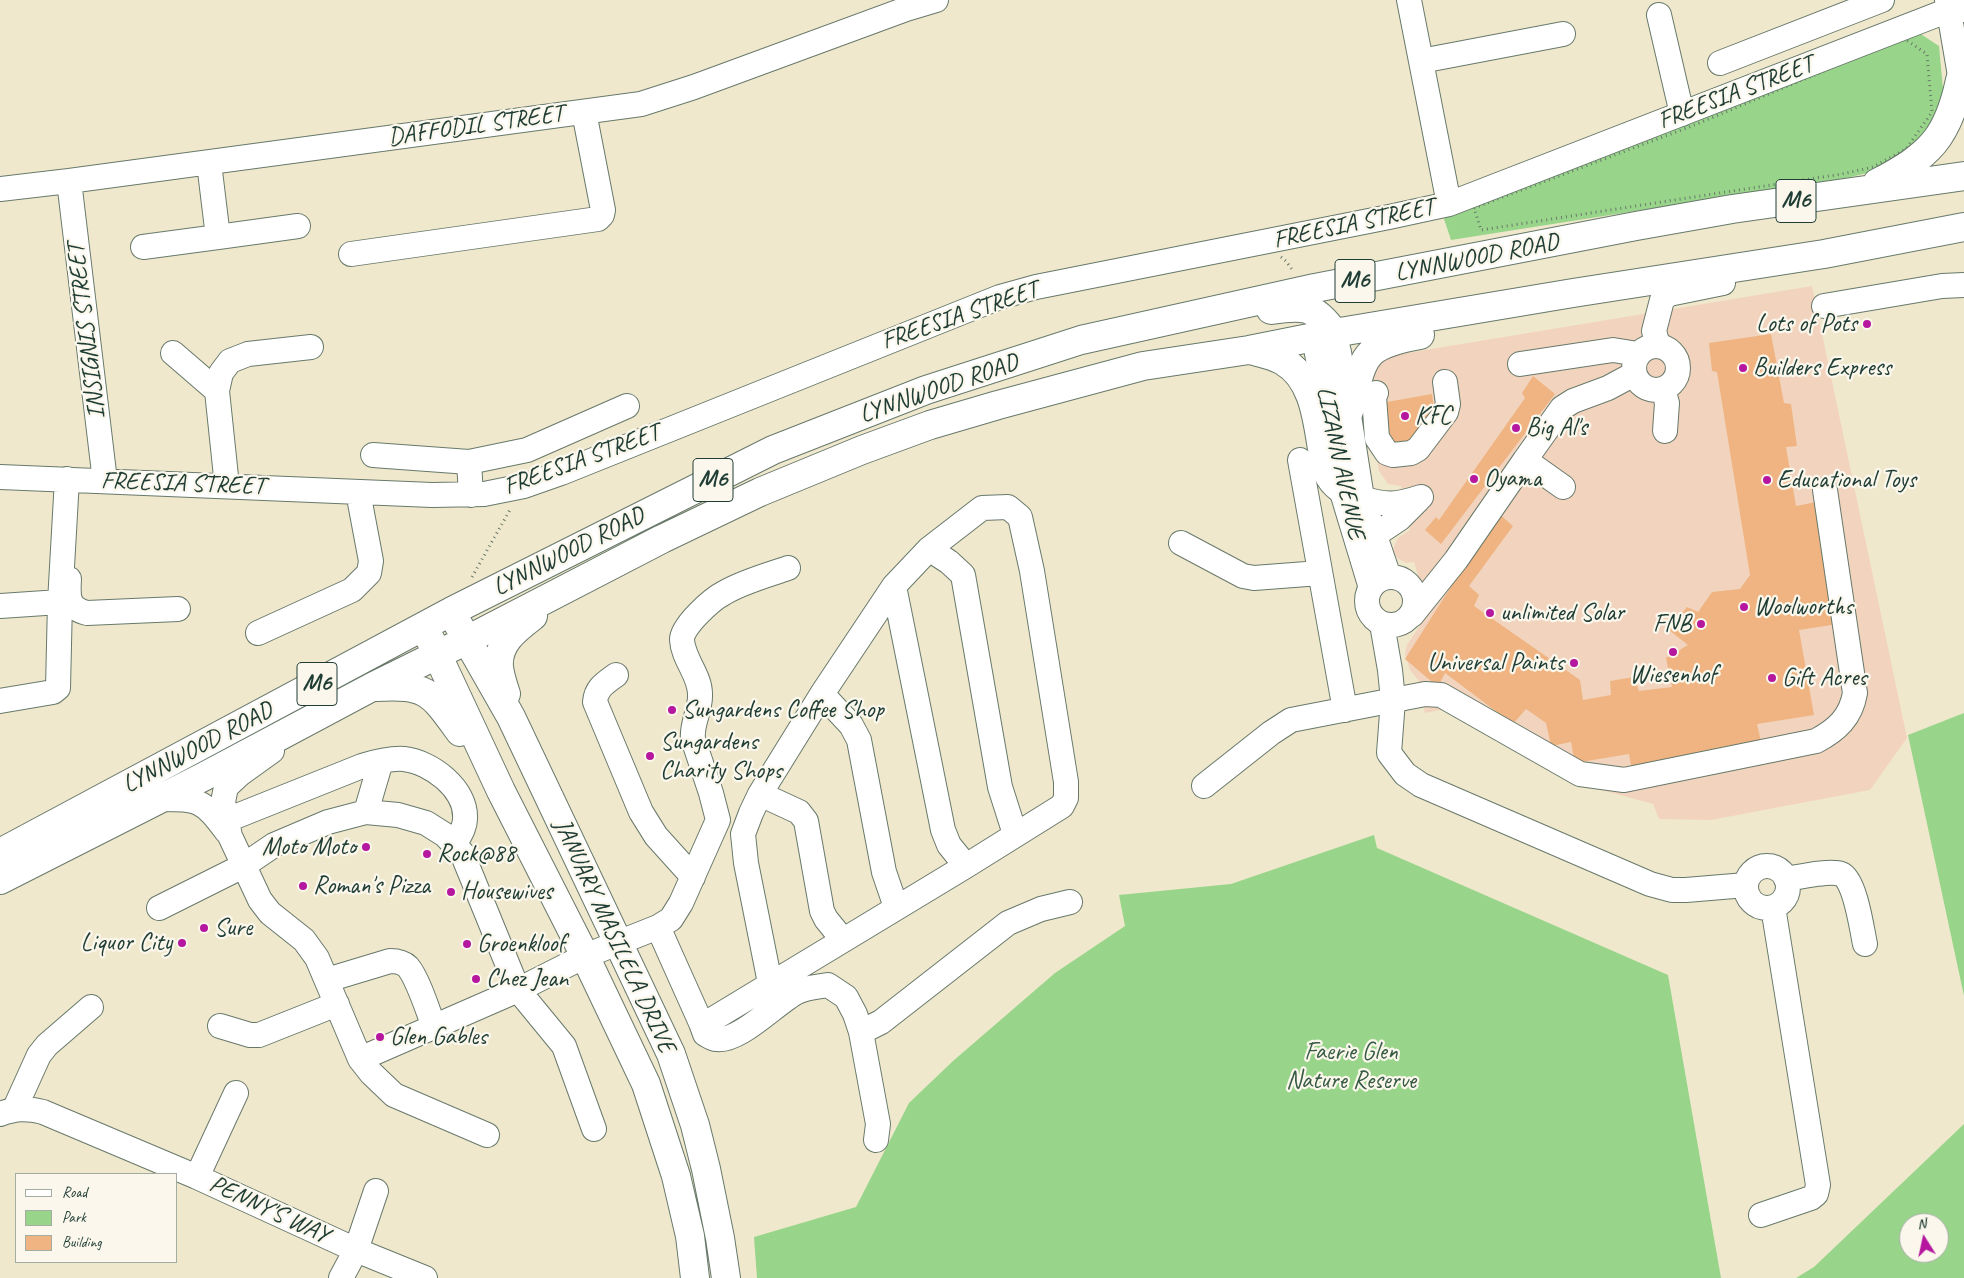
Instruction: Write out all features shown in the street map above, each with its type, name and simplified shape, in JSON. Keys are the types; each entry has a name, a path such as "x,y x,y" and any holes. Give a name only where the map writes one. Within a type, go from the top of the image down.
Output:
{"main road":[{"path":"1860,192 1905,169 1931,146 1950,118 1962,91"},
{"name":"LYNNWOOD ROAD","path":"0,853 425,626 773,450 926,390 1080,340 1308,290 1732,209 1964,176"},
{"name":"LYNNWOOD ROAD","path":"0,880 203,778 372,687 468,640 662,539 760,492 862,450 930,426 998,405 1143,366 1248,350 1320,327 1573,293 1824,254 1964,227"},
{"path":"1320,327 1317,299 1324,291 1364,280"},
{"path":"1349,411 1362,366 1377,347 1395,340 1511,318 1573,293"},
{"path":"983,372 1296,306 1320,327"},
{"path":"1248,350 1269,354 1282,360 1294,368 1306,384 1316,419 1326,470 1331,482 1351,493"},
{"path":"511,717 499,667 500,655 504,644 512,633 532,617 594,574"},
{"name":"JANUARY MASILELA DRIVE","path":"452,612 511,717 671,1054 695,1125 718,1229 726,1278"},
{"name":"JANUARY MASILELA DRIVE","path":"425,626 436,654 501,791 585,956 646,1084 676,1176 690,1236 695,1278"},
{"path":"372,687 401,686 422,690 439,703 501,791"}],"street":[{"name":"DAFFODIL STREET","path":"0,189 641,104 694,88 906,9 936,0"},
{"path":"1409,0 1449,204"},
{"path":"1720,63 1882,0"},
{"path":"1953,7 1962,91"},
{"name":"FREESIA STREET","path":"0,477 471,495 524,486 561,474 1000,297 1036,287 1449,204 1953,7"},
{"path":"1659,15 1682,114"},
{"path":"1421,61 1563,34"},
{"path":"352,254 598,219 602,215 603,210 584,112"},
{"path":"209,162 218,237"},
{"name":"INSIGNIS STREET","path":"69,181 105,481"},
{"path":"143,247 298,226"},
{"path":"1456,560 1388,582 1367,596 1369,612 1374,619 1390,626 1399,624 1409,618 1456,560 1562,408 1573,401 1608,388 1644,358 1670,350 1675,355 1678,367 1677,376 1672,382 1663,388 1647,388 1641,384 1644,358 1654,331 1656,316 1662,300 1669,294 1692,288 1849,261 1900,239"},
{"path":"1824,306 1942,286 1964,285"},
{"name":"LIZANN AVENUE","path":"1320,327 1339,352 1349,411 1351,493 1375,535 1388,582"},
{"name":"LIZANN AVENUE","path":"1320,327 1351,493 1388,582"},
{"path":"227,486 217,391 221,373 230,361 248,354 311,347"},
{"path":"1520,364 1613,350 1644,358"},
{"path":"173,353 217,391"},
{"path":"1376,394 1374,397 1377,438 1390,455 1411,453 1418,449 1446,412 1448,404 1445,382"},
{"path":"1663,388 1667,402 1665,431"},
{"path":"373,455 469,462 527,450 627,406"},
{"path":"1300,460 1344,710"},
{"path":"1525,460 1563,488"},
{"path":"469,462 471,495"},
{"path":"0,701 57,690 59,685 60,602 71,479"},
{"path":"71,479 69,594 72,605 78,611 87,613 178,609"},
{"path":"1204,786 1283,724 1291,720 1425,694 1441,695 1580,774 1605,779 1624,780 1816,742 1841,724 1852,708 1855,693 1825,490"},
{"path":"258,633 352,590 369,573 371,561 358,492"},
{"path":"1351,493 1377,503 1399,505 1421,497 1398,519 1375,535"},
{"path":"701,1023 713,1019 1062,806 1066,798 1066,782 1033,580 1020,516 1008,507 982,508 929,548 894,586 822,694 760,794 743,834 746,863 770,983"},
{"path":"1181,543 1244,576 1254,578 1320,573"},
{"path":"929,548 963,575 1000,787 1004,805 1015,834"},
{"path":"360,1059 518,990 585,956 658,927 674,916 716,826 717,814 693,740 692,731 700,694 698,680 683,647 682,634 689,623 723,593 788,568"},
{"path":"1388,582 1413,589 1415,596 1415,609 1409,618 1390,670"},
{"path":"894,586 943,830 949,845 966,866"},
{"path":"0,606 60,602"},
{"path":"1382,624 1390,670 1392,700 1389,753 1405,774 1422,785 1650,884 1672,890 1746,885"},
{"path":"616,675 602,685 596,694 595,702 642,812 656,836 693,877"},
{"path":"822,694 851,725 859,740 886,882 896,907"},
{"path":"348,700 320,724 274,749 228,784 224,792 223,802 228,828 243,866 266,909 304,940 317,958 360,1059 371,1073 394,1095 487,1135"},
{"path":"228,828 362,766 381,761 404,759 426,765 440,774 456,791 462,802 465,818 455,844"},
{"path":"366,812 381,761"},
{"path":"760,794 799,812 806,821 822,911 826,919 844,940"},
{"path":"160,798 189,799 201,803 228,828"},
{"path":"159,908 243,866 263,851 289,837 328,822 366,812 398,815 426,823 455,844 468,863 518,990 564,1046 594,1129"},
{"path":"1764,866 1777,869 1786,879 1787,893 1784,899 1773,907 1759,906 1749,898 1746,885 1752,872 1764,866"},
{"path":"1786,879 1830,874 1841,874 1848,879 1854,896 1865,944"},
{"path":"861,1032 881,1022 1008,923 1041,909 1070,902"},
{"path":"1761,1215 1812,1198 1816,1194 1818,1185 1817,1167 1773,907"},
{"path":"658,927 706,1034 715,1039 726,1038 754,1024 795,993 808,988 828,985 846,997 855,1014 861,1032 877,1115 876,1140"},
{"path":"327,980 390,961 403,963 413,975 434,1027"},
{"path":"220,1026 250,1035 259,1035 337,1004"},
{"path":"8,1111 39,1055 47,1045 91,1007"},
{"path":"197,1177 236,1093"},
{"name":"PENNY'S WAY","path":"8,1111 29,1108 43,1112 197,1177 356,1250 425,1278"},
{"path":"341,1278 356,1250 376,1191"}],"path":[{"path":"1903,38 1914,45 1927,54 1932,112 1906,149 1872,167 1832,175 1481,230 1474,208 1692,126 1903,38"},
{"path":"471,578 524,486"}],"shaded area":[{"path":"1812,286 1907,738 1870,790 1711,820 1659,819 1653,804 1577,782 1445,709 1425,713 1419,681 1410,670 1405,654 1407,645 1429,612 1414,562 1406,563 1397,558 1393,549 1398,538 1410,530 1401,486 1388,484 1379,471 1375,450 1370,374 1383,357"}],"green space":[{"path":"1913,29 1939,46 1945,110 1916,151 1880,170 1846,178 1451,240 1443,216"},
{"path":"1964,713 1964,996 1908,735"},
{"name":"Faerie Glen Nature Reserve","path":"1374,835 1377,848 1668,975 1721,1278 757,1278 754,1237 856,1207 909,1103 953,1061 1055,973 1125,926 1119,895 1231,884"},
{"path":"1964,1124 1964,1278 1796,1278 1814,1267"}],"building":[{"path":"1771,334 1784,403 1791,404 1797,446 1786,447 1796,506 1821,501 1838,624 1799,630 1814,715 1757,724 1763,750 1632,771 1629,754 1575,763 1571,742 1551,746 1546,723 1526,709 1513,724 1445,673 1438,687 1405,659 1498,513 1513,526 1469,586 1479,595 1474,606 1580,680 1583,700 1611,695 1610,681 1634,677 1639,691 1672,687 1666,658 1688,645 1669,630 1687,607 1698,612 1712,592 1740,589 1750,575 1717,372 1712,371 1709,343"},
{"path":"1533,376 1555,394 1441,544 1425,530 1436,517 1439,520 1525,398 1522,393"},
{"path":"1432,394 1435,418 1413,442 1387,446 1381,403"}],"place":[{"name":"Lots of Pots","path":"1867,324"},
{"name":"Builders Express","path":"1743,368"},
{"name":"KFC","path":"1405,416"},
{"name":"Big Al's","path":"1516,428"},
{"name":"Oyama","path":"1474,479"},
{"name":"Educational Toys","path":"1767,480"},
{"name":"Woolworths","path":"1744,607"},
{"name":"unlimited Solar","path":"1490,613"},
{"name":"FNB","path":"1701,624"},
{"name":"Wiesenhof","path":"1673,652"},
{"name":"Universal Paints","path":"1574,663"},
{"name":"Gift Acres","path":"1772,678"},
{"name":"Sungardens Coffee Shop","path":"672,710"},
{"name":"Sungardens Charity Shops","path":"650,756"},
{"name":"Moto Moto","path":"366,847"},
{"name":"Rock@88","path":"427,854"},
{"name":"Roman's Pizza","path":"303,886"},
{"name":"Housewives","path":"451,892"},
{"name":"Sure","path":"204,928"},
{"name":"Liquor City","path":"182,943"},
{"name":"Groenkloof","path":"467,944"},
{"name":"Chez Jean","path":"476,979"},
{"name":"Glen Gables","path":"380,1037"}]}
